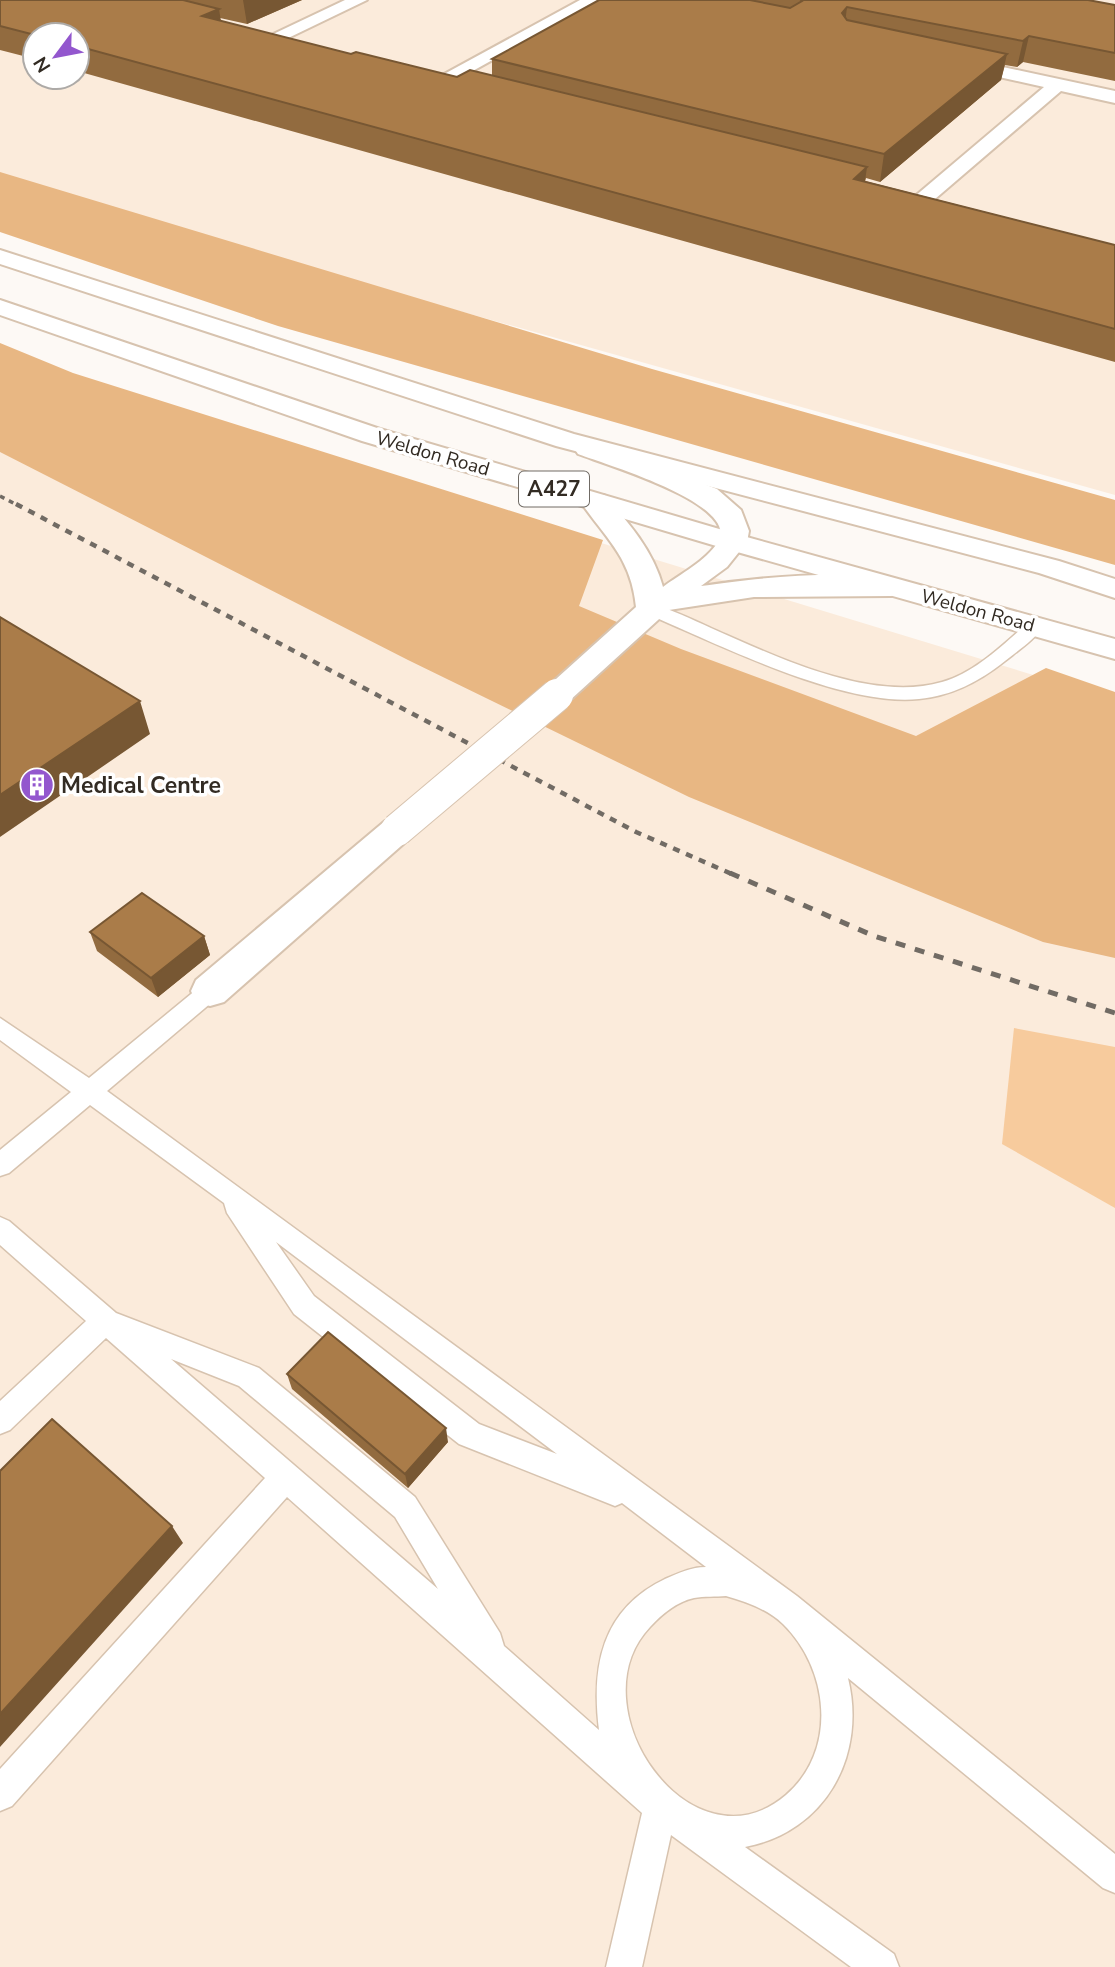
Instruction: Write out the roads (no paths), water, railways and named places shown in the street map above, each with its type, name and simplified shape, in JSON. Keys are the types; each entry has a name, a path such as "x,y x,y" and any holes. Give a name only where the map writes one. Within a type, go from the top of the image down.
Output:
{"main road":[{"path":"302,44 270,36 359,0"},
{"path":"470,86 437,78 593,0"},
{"path":"928,56 1115,97"},
{"path":"947,207 914,199 1057,85"},
{"name":"A427","path":"0,257 565,440 1035,564 1115,589"},
{"name":"Weldon Road","path":"0,307 371,435 733,542 1115,649"},
{"path":"211,991 557,695 650,608 717,561 733,542 736,531 731,516 707,495 565,440"},
{"path":"594,501 624,534 650,582 650,608"},
{"path":"650,608 699,595 790,584 891,587"}],"lane":[{"path":"650,608 836,684 877,693 920,693 949,687 1006,652 1036,625"},
{"path":"0,1165 211,991"},
{"path":"0,1027 225,1189 792,1612 1115,1876"},
{"path":"225,1189 304,1305 469,1434 644,1502"},
{"path":"0,1229 502,1665 660,1807 881,1967"},
{"path":"0,1420 105,1321"},
{"path":"105,1321 249,1377 405,1507 502,1665"},
{"path":"0,1794 285,1478"},
{"path":"726,1581 761,1591 792,1612 818,1643 834,1682 839,1724 829,1765 807,1799 776,1823 738,1833 697,1826 660,1807 632,1774 614,1736 608,1695 615,1656 633,1622 658,1597 690,1584 726,1581"},
{"path":"624,1967 660,1807"}],"railway":[{"path":"0,496 19,506"},
{"path":"16,504 636,832 734,875"},
{"path":"730,873 874,936 1115,1013"}],"place":[{"name":"Medical Centre","path":"37,785"}]}
